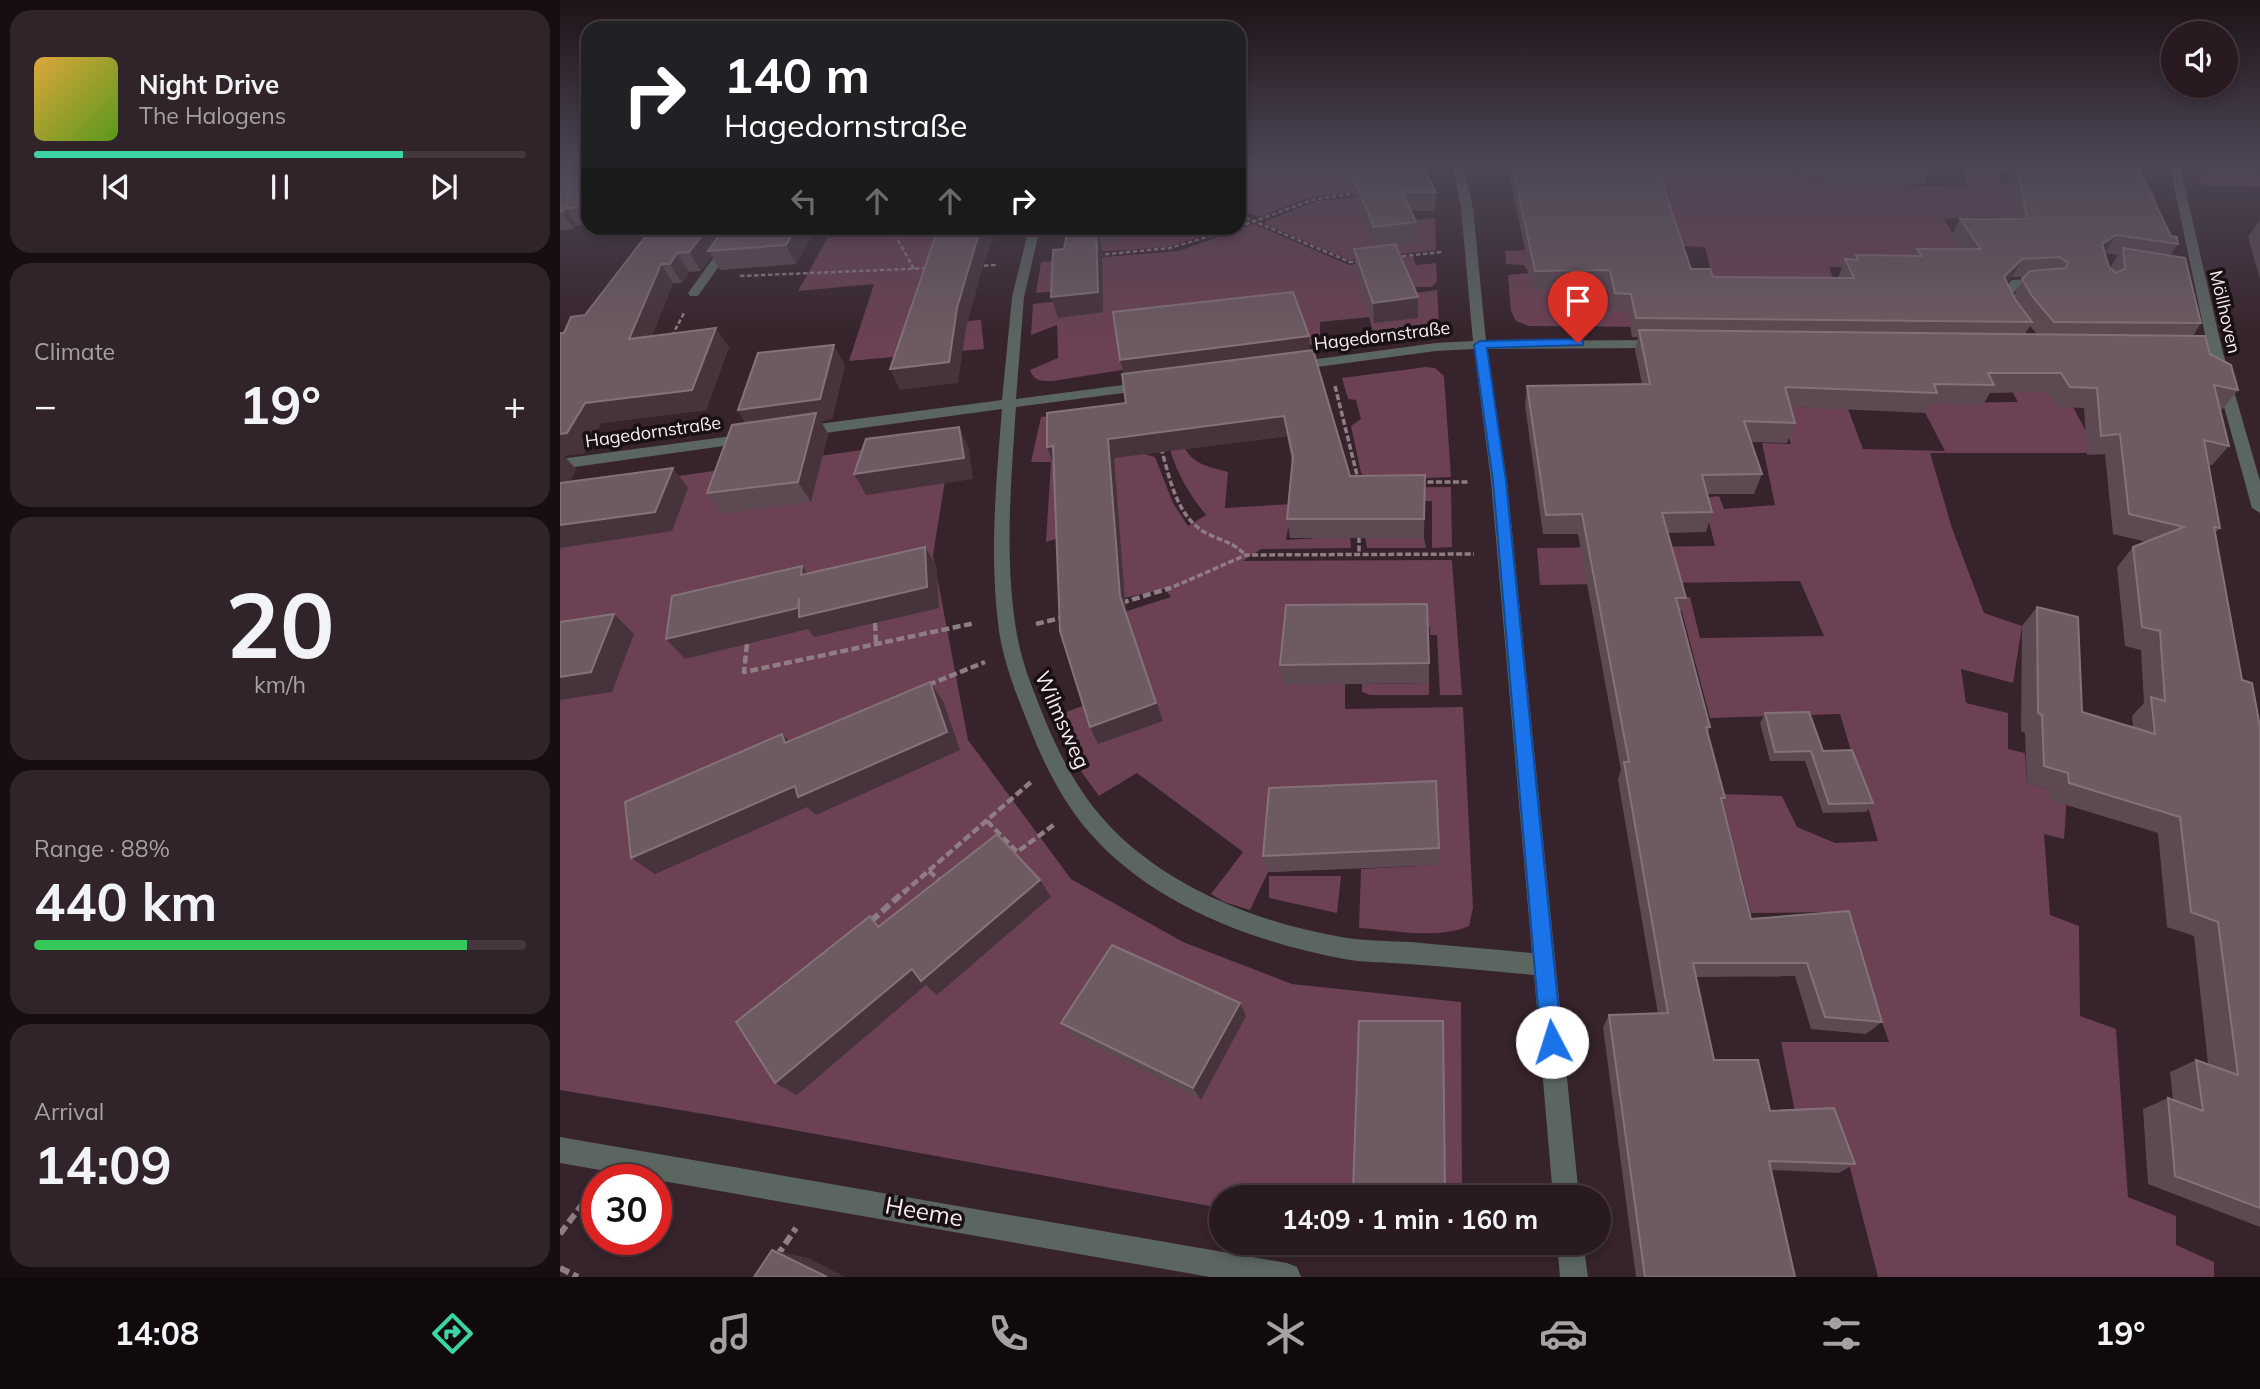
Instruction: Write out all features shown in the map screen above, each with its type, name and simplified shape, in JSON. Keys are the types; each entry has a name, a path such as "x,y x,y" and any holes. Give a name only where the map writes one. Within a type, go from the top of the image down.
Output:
{"street":[{"path":"1468,222 1480,345 1507,554 1565,1185"},
{"name":"Möllhoven","path":"2184,222 2208,349 2260,508"},
{"path":"694,293 735,235"},
{"name":"Wilmsweg","path":"1033,235 1025,264 1014,331 1009,402 1003,540 1007,624 1016,673 1053,763 1081,806 1098,828 1128,856 1167,882 1210,906 1274,932 1342,948 1545,965"},
{"path":"2013,317 2003,296 2017,283 2049,282"},
{"name":"Hagedornstraße","path":"1276,368 1436,347 1671,344"},
{"path":"792,432 1157,384"},
{"name":"Hagedornstraße","path":"560,464 764,436"},
{"name":"Heeme","path":"560,1150 1287,1277"},
{"path":"1571,1255 1574,1277"}],"path":[{"path":"1246,225 1255,222 1350,262 1364,261"},
{"path":"895,235 914,269"},
{"path":"1095,255 1170,248 1212,235"},
{"path":"1391,258 1471,248"},
{"path":"969,266 1025,264"},
{"path":"706,276 942,267"},
{"path":"667,346 694,293"},
{"path":"1329,361 1359,483"},
{"path":"1157,384 1162,460 1173,490 1195,526 1229,541 1246,555"},
{"path":"1410,482 1499,481"},
{"path":"1359,537 1359,554"},
{"path":"1116,604 1157,594 1246,555 1507,554"},
{"path":"747,644 744,672 876,644 1076,614"},
{"path":"875,623 876,644"},
{"path":"916,690 1012,651"},
{"path":"870,922 1053,763"},
{"path":"987,821 1017,852 1081,806"},
{"path":"929,872 946,887"},
{"path":"770,1267 818,1194"},
{"path":"560,1234 581,1207"},
{"path":"560,1268 578,1277"}],"shaded area":[{"path":"1266,222 1435,222 1436,250 1349,260 1265,224"},
{"path":"1617,222 1946,222 1969,261 1887,268 1829,267 1839,294 1716,292 1705,247 1650,245 1605,281 1611,312 1651,312 1655,327 1529,326 1516,321 1511,311 1508,275 1529,273 1524,265 1506,264 1505,251 1602,246"},
{"path":"1254,224 1349,265 1413,256 1416,265 1436,263 1437,281 1432,287 1407,287 1407,294 1437,290 1439,323 1430,330 1374,336 1369,317 1320,322 1320,343 1276,351 1306,337 1297,311 1116,333 1119,360 1151,357 1153,365 1053,381 1034,377 1030,370 1058,358 1057,325 1031,335 1033,304 1059,301 1059,317 1103,312 1102,265 1059,291 1036,293 1041,262 1179,251 1223,235 1246,235 1246,227"},
{"path":"829,235 953,235 912,325 981,320 984,349 849,361 874,284 798,291"},
{"path":"1110,235 1206,235 1167,247 1094,252"},
{"path":"1435,368 1444,376 1451,477 1369,480 1361,473 1351,426 1361,419 1356,400 1348,399 1342,378"},
{"path":"2009,386 2046,388 2073,407 2098,453 1930,453 1952,528 1984,613 2022,626 2013,683 1961,669 1966,703 2008,713 2008,749 2025,753 2027,783 2067,795 2064,839 2044,834 2050,915 2079,926 2080,1016 2116,1029 2128,1197 2176,1216 2176,1245 2214,1262 2214,1277 1878,1277 1835,1109 1795,1112 1781,1042 1889,1042 1843,912 1751,913 1721,794 1782,796 1797,827 1835,843 1878,841 1840,714 1710,718 1678,597 1690,597 1700,638 1824,636 1800,581 1540,585 1537,548 1715,546 1703,498 1719,496 1724,509 1775,505 1762,443 1791,444 1785,426 1695,403 1848,409 1863,449 1945,451 1920,403 2018,402"},
{"path":"1085,411 1145,454 1155,457 1173,503 1188,526 1206,515 1185,484 1170,450 1185,448 1198,462 1228,472 1225,508 1292,504 1286,540 1350,536 1351,548 1261,549 1243,561 1452,560 1462,695 1440,695 1437,635 1430,635 1430,627 1287,631 1283,682 1345,681 1345,709 1463,707 1473,908 1469,926 1429,933 1359,928 1361,869 1438,865 1268,872 1250,910 1224,902 1211,894 1243,852 1137,773 1099,796 1069,755 1054,716 1086,705 1162,721 1130,626 1121,613 1171,597 1165,589 1064,611 1124,589 1117,509 1063,537 1046,542 1051,462 1031,462 1041,417"},
{"path":"952,437 933,555 968,740 1071,879 1183,942 1292,984 1461,1002 1462,1185 1209,1185 1209,1206 560,1090 560,493"},
{"path":"1451,487 1452,547 1432,548 1432,501 1425,501 1425,494 1363,488"},
{"path":"1365,537 1424,538 1426,548 1367,548"},
{"path":"1429,683 1429,695 1370,695 1362,692 1362,684"},
{"path":"1269,876 1341,876 1337,913 1269,898"}],"building":[{"path":"1372,222 1416,222 1374,227"},
{"path":"1525,222 1675,222 1691,269 1710,269 1713,277 1854,278 1845,259 1858,260 1856,255 1922,256 1917,249 1981,249 1962,222 2164,222 2171,236 2177,237 2178,244 2116,235 2102,244 2109,267 2116,273 2125,269 2123,248 2185,258 2201,323 2054,322 2032,296 2022,279 2030,271 2066,268 2068,263 2059,257 2022,259 2004,277 2015,299 2032,322 1636,318 1631,294 1615,293 1610,270 1535,271"},
{"path":"647,235 702,235 689,252 677,253 670,264 661,264 629,339 716,328 692,390 585,403 567,433 560,434 560,333 564,333 571,317 585,315"},
{"path":"720,235 792,235 786,245 708,251"},
{"path":"936,235 979,235 957,308 949,362 890,369"},
{"path":"1067,235 1096,235 1098,292 1051,297 1053,250 1064,249"},
{"path":"1395,244 1418,297 1373,303 1354,249"},
{"path":"1293,292 1309,336 1120,360 1113,312"},
{"path":"1639,330 2205,336 2210,354 2231,365 2238,390 2214,385 2229,446 2204,440 2220,528 2214,527 2242,680 2252,683 2260,727 2260,1208 2175,1176 2168,1098 2203,1111 2196,1060 2238,1075 2218,922 2191,912 2180,817 2069,783 2068,773 2044,766 2042,715 2038,713 2037,607 2078,617 2082,712 2155,734 2151,697 2165,701 2160,631 2142,627 2133,547 2184,527 2129,514 2120,434 2101,436 2097,388 2070,387 2061,373 1988,373 1994,385 1934,384 1937,393 1785,387 1795,423 1744,421 1762,474 1702,475 1712,512 1662,513 1686,598 1676,598 1710,727 1706,727 1725,798 1721,798 1751,919 1849,911 1882,1022 1825,1017 1807,963 1693,963 1714,1060 1758,1060 1770,1111 1834,1108 1855,1164 1769,1161 1795,1277 1645,1277 1609,1015 1668,1013 1624,762 1629,762 1582,514 1546,515 1527,386 1650,384"},
{"path":"834,345 820,399 738,410 758,353"},
{"path":"1313,350 1350,476 1425,475 1424,519 1287,519 1293,456 1284,416 1108,439 1120,596 1156,703 1090,727 1060,631 1053,446 1047,447 1047,413 1126,403 1122,374"},
{"path":"816,413 798,482 707,493 732,425"},
{"path":"959,427 964,458 854,474 866,439"},
{"path":"673,468 655,512 560,525 560,483"},
{"path":"925,547 927,587 799,617 799,598 798,608 666,639 672,596 802,566 801,575"},
{"path":"1427,604 1429,663 1280,665 1286,605"},
{"path":"614,614 591,672 560,677 560,622"},
{"path":"930,682 947,732 798,797 795,786 631,858 625,802 782,734 785,743"},
{"path":"1809,712 1823,751 1852,750 1873,803 1829,804 1811,751 1775,752 1765,713"},
{"path":"1436,781 1439,848 1263,856 1269,788"},
{"path":"997,834 1040,880 921,981 912,969 775,1083 736,1022 870,916 878,927"},
{"path":"1112,945 1240,1003 1193,1088 1061,1023"},
{"path":"1359,1021 1443,1021 1445,1185 1353,1185"},
{"path":"772,1250 827,1277 754,1277"}],"route":[{"path":"1552,1042 1499,481 1480,345 1578,343"}]}
